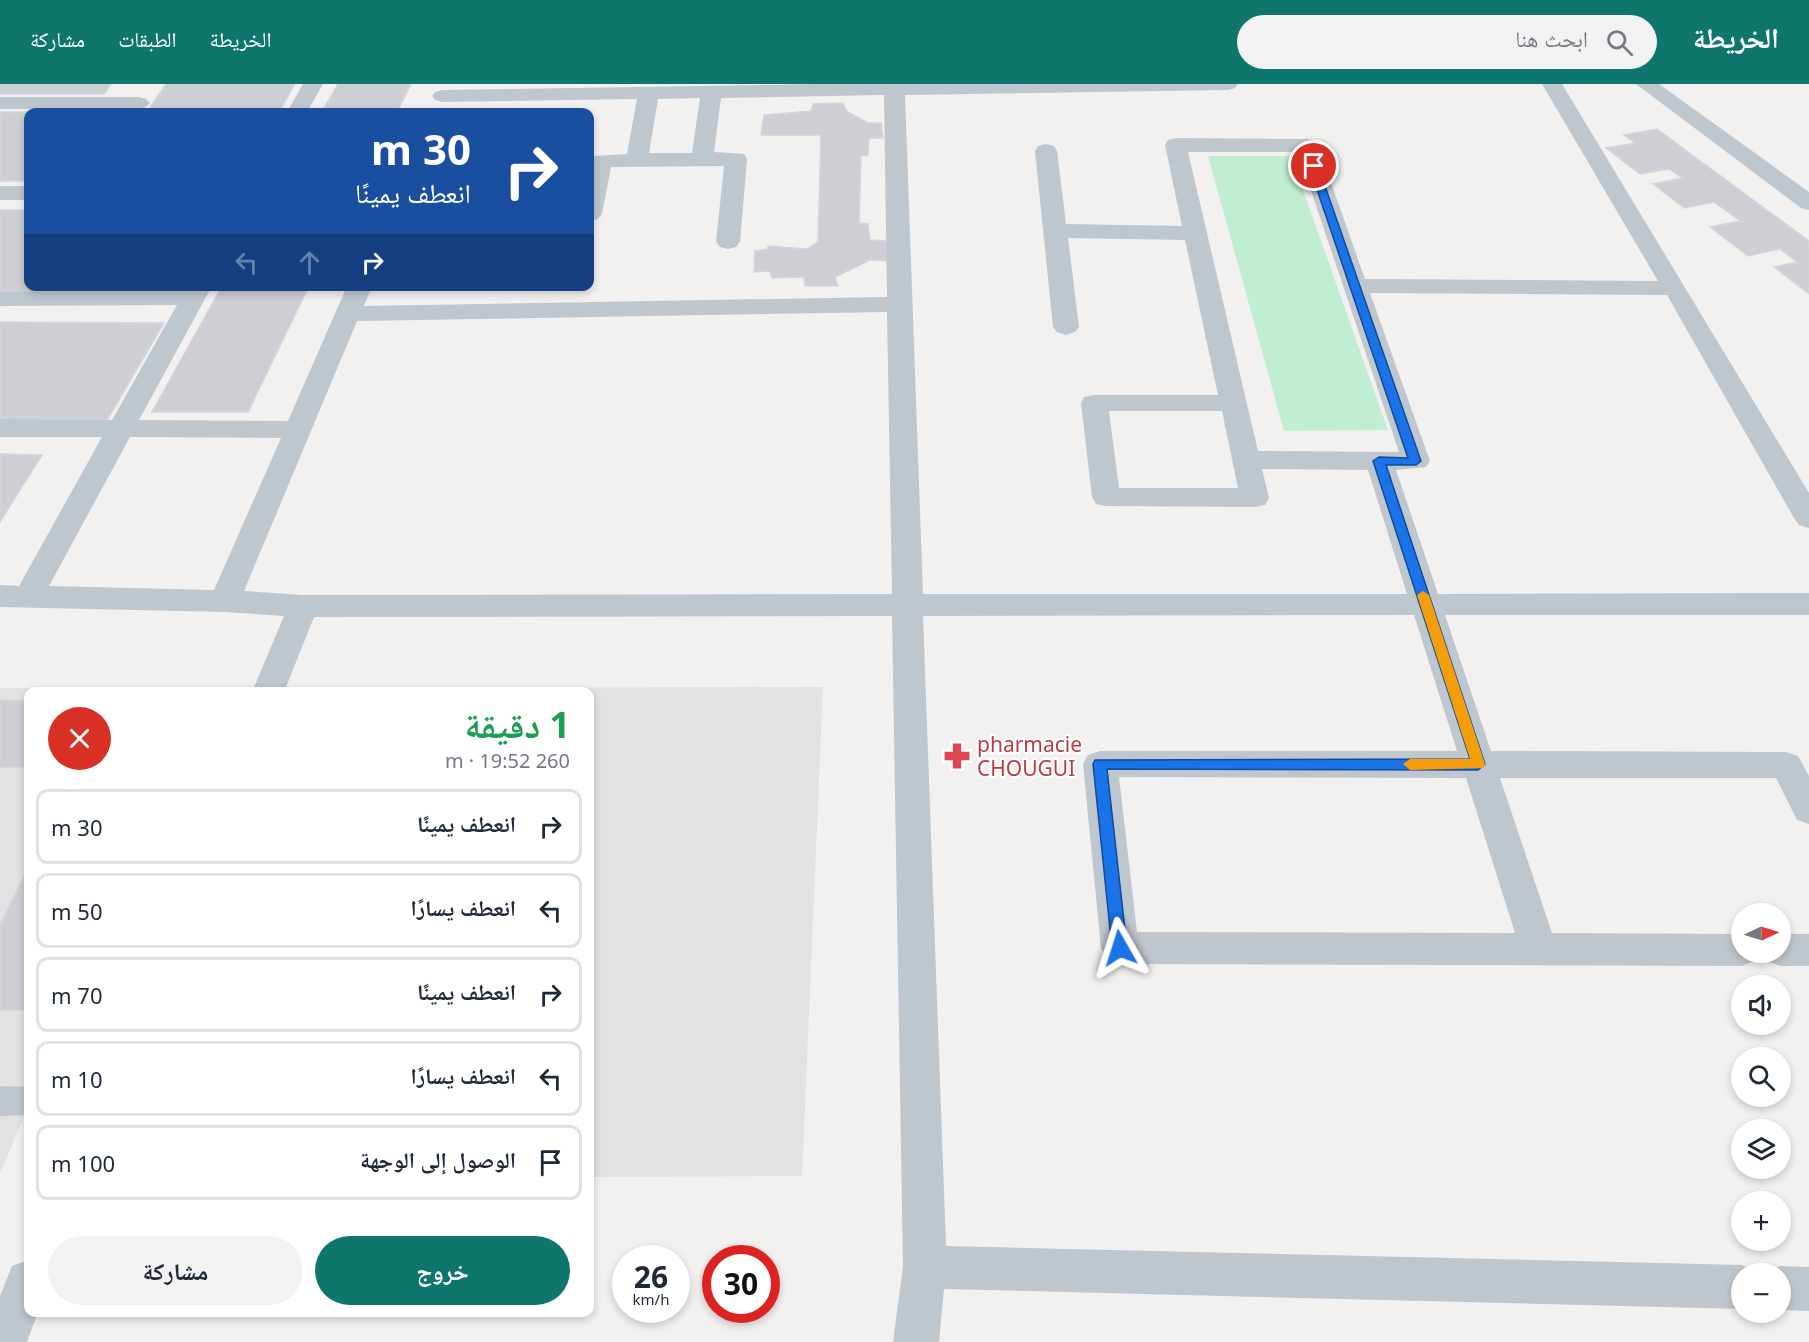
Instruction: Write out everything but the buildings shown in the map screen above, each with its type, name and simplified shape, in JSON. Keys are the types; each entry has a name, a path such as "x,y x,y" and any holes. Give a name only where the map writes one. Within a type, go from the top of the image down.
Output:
{"street":[{"path":"0,104 136,108 153,84"},
{"path":"299,108 313,84"},
{"path":"441,98 619,89 649,93 761,88 1228,84"},
{"path":"1552,84 1675,288 1809,518"},
{"path":"1646,84 1809,203"},
{"path":"894,87 925,1267 916,1342"},
{"path":"702,159 711,92"},
{"path":"636,160 649,93"},
{"path":"1234,403 1094,402 1106,497 1255,498 1246,460 1234,403 1195,233 1176,145 1307,146 1416,461 1246,460"},
{"path":"1046,151 1066,327"},
{"path":"594,195 601,161 736,159 728,242"},
{"path":"0,193 24,193"},
{"path":"1054,231 1195,233"},
{"path":"1355,286 1675,288"},
{"path":"225,601 358,291"},
{"path":"0,298 197,292"},
{"path":"14,596 122,427 197,292"},
{"path":"348,314 900,304"},
{"path":"0,428 122,427 299,430"},
{"path":"1379,461 1539,949"},
{"path":"1781,470 1809,464"},
{"path":"14,596 225,601 303,606 1809,604"},
{"path":"270,687 303,606"},
{"path":"1731,950 1120,948 1100,764 1786,765 1809,810"},
{"path":"1791,950 1809,950"},
{"path":"925,1267 1731,1287"},
{"path":"1791,1288 1809,1289"},
{"path":"4,1342 24,1292"}],"lane":[{"path":"0,1101 24,1101"}],"shaded area":[{"path":"594,687 823,687 802,1176 594,1177"},
{"path":"0,688 24,688 24,1117 0,1173"}],"green space":[{"path":"1208,156 1291,156 1388,430 1284,431"}],"slow traffic":[{"path":"1410,764 1478,764 1423,595"}],"place":[{"name":"pharmacie CHOUGUI","path":"957,756"}],"route":[{"path":"1120,948 1100,764 1478,764 1379,461 1416,461 1314,166"}]}
